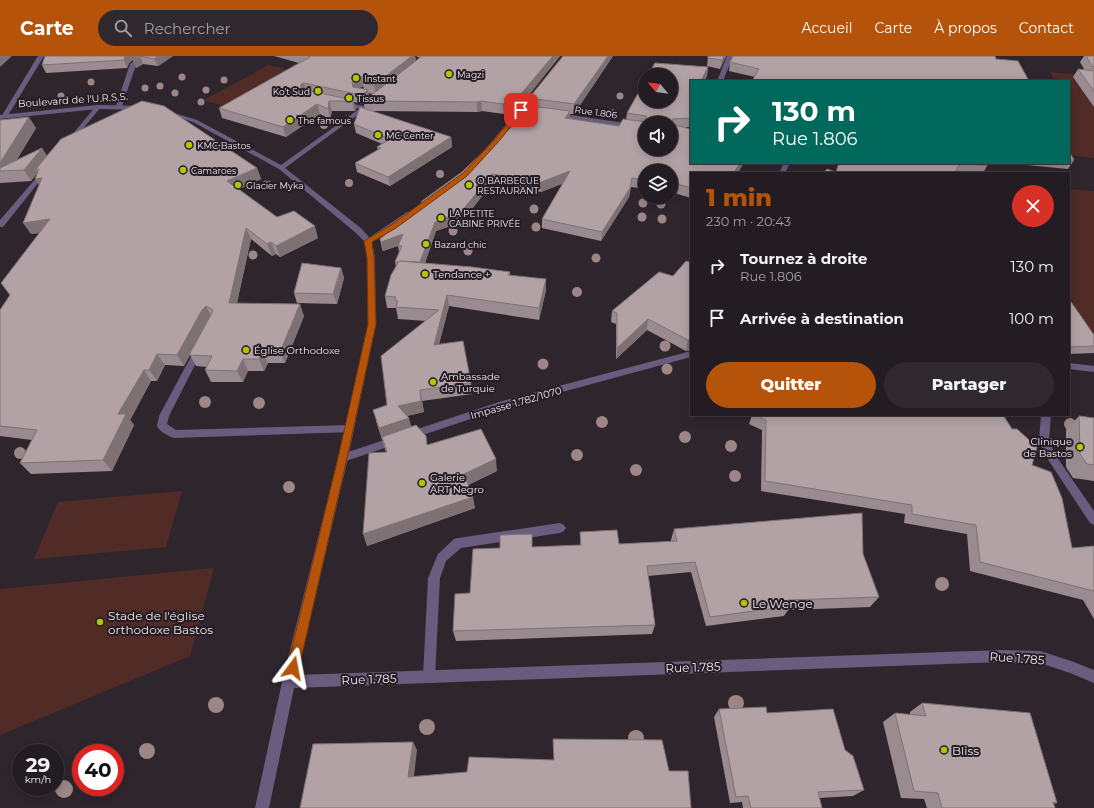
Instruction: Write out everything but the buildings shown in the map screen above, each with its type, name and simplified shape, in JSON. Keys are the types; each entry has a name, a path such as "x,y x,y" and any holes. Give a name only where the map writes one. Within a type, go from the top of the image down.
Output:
{"street":[{"path":"2,117 41,56"},
{"path":"119,106 133,64 143,56"},
{"path":"720,80 730,56"},
{"path":"475,164 498,139 540,86"},
{"path":"281,168 383,94"},
{"path":"371,97 378,98"},
{"path":"334,102 364,108"},
{"name":"Boulevard de l'U.R.S.S.","path":"2,117 119,106 141,107 157,110 195,121 281,168 359,231 368,241"},
{"path":"64,148 98,107"},
{"path":"521,110 529,111"},
{"name":"Rue 1.806","path":"552,114 638,127"},
{"path":"0,225 49,166"},
{"path":"262,808 289,682 343,458 372,324 371,258 368,241 394,226 418,209"},
{"path":"203,342 164,416 162,426 174,434 349,429"},
{"name":"Impasse 1.782/1070","path":"343,458 499,406 690,354"},
{"path":"1070,366 1094,368"},
{"path":"1046,416 1044,440 1050,455 1094,520"},
{"path":"429,677 434,578 442,558 458,543 560,528"},
{"name":"Rue 1.785","path":"289,682 1001,656 1040,658 1071,667 1094,677"}],"shaded area":[{"path":"269,65 298,72 234,109 204,100"},
{"path":"1050,72 1094,76 1094,158 1070,155 1070,80 1054,80"},
{"path":"1070,189 1094,191 1094,341 1090,341 1070,295"},
{"path":"182,491 166,547 34,559 58,502"},
{"name":"Stade de l'église orthodoxe Bastos","path":"214,568 190,656 0,735 0,589"}],"place":[{"name":"Magzi","path":"449,74"},
{"name":"Instant","path":"356,78"},
{"name":"Ko't Sud","path":"318,91"},
{"name":"Tissus","path":"349,98"},
{"name":"The famous","path":"290,120"},
{"name":"MC Center","path":"378,135"},
{"name":"KMC Bastos","path":"189,145"},
{"name":"Camaroes","path":"183,170"},
{"name":"Glacier Myka","path":"238,185"},
{"name":"O BARBECUE RESTAURANT","path":"469,185"},
{"name":"LA PETITE CABINE PRIVÉE","path":"441,218"},
{"name":"Bazard chic","path":"426,244"},
{"name":"Tendance +","path":"425,274"},
{"name":"Église Orthodoxe","path":"246,350"},
{"name":"Ambassade de Turquie","path":"433,382"},
{"name":"Clinique de Bastos","path":"1080,447"},
{"name":"Galerie ART Negro","path":"422,483"},
{"name":"Le Wenge","path":"744,603"},
{"name":"Stade de l'église orthodoxe Bastos","path":"100,622"},
{"name":"Bliss","path":"944,750"}],"route":[{"path":"293,668 343,458 372,324 371,258 368,241 394,226 465,174 498,139 521,110"}]}
